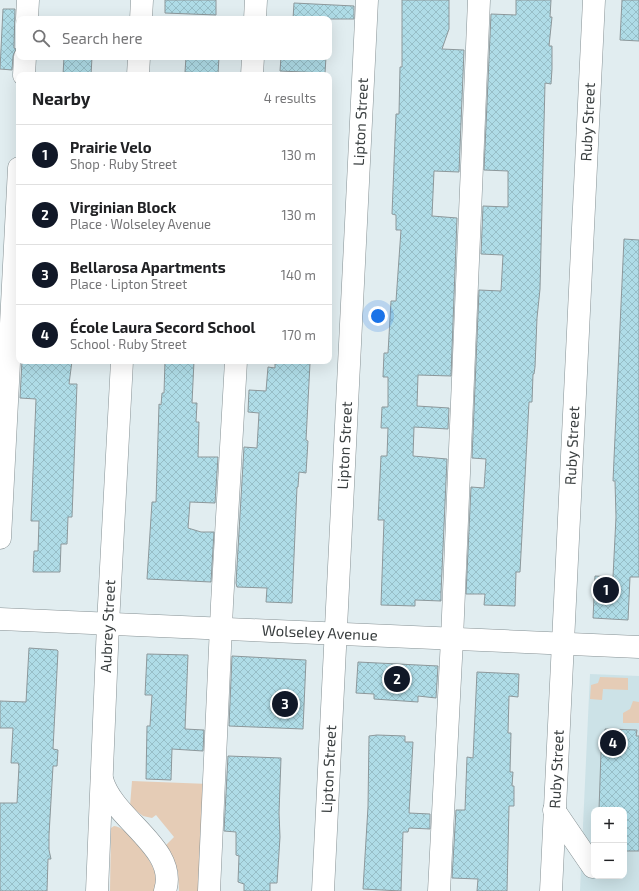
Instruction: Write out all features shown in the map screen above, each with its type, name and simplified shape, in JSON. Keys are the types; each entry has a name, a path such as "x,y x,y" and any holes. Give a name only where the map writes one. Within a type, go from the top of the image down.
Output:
{"street":[{"path":"27,16 28,0"},
{"path":"141,16 142,0"},
{"path":"255,16 256,0"},
{"name":"Lipton Street","path":"323,891 367,0"},
{"path":"439,891 452,639 479,0"},
{"name":"Ruby Street","path":"551,891 594,0"},
{"path":"24,72 25,60"},
{"path":"138,72 139,60"},
{"path":"252,72 253,60"},
{"path":"0,538 16,226"},
{"name":"Aubrey Street","path":"97,891 108,624 122,364"},
{"path":"209,891 221,629 236,364"},
{"name":"Wolseley Avenue","path":"0,619 639,647"},
{"path":"101,776 106,792 113,803 161,856 167,869 169,880 166,891"},
{"path":"554,810 591,864"}],"shaded area":[{"path":"590,674 639,676 639,891 580,891"},
{"path":"600,677 628,678 628,690 603,689 602,700 590,699 591,685 598,683"},
{"path":"633,701 639,702 639,723 623,723 623,713 630,709"},
{"path":"132,781 209,784 203,891 179,891 178,872 165,846 174,837 156,815 152,818 143,816 130,806"},
{"path":"114,826 126,832 145,854 156,875 157,891 110,891 111,828"}],"building":[{"path":"165,0 216,0 216,15 165,13"},
{"path":"402,0 449,0 449,29 442,49 464,50 459,172 434,171 432,216 457,218 451,376 418,375 417,406 449,408 448,429 414,427 413,456 447,459 441,601 415,600 415,606 381,605 384,520 378,520 381,456 387,456 388,428 381,428 382,407 388,407 388,377 383,377 384,353 388,353 391,301 396,301 401,230 396,230 396,215 392,214 396,114 399,114 400,67 402,67"},
{"path":"516,0 551,0 550,17 552,17 549,46 552,46 552,69 551,84 545,83 540,289 532,402 529,402 520,572 516,572 515,606 484,605 485,594 466,594 471,487 484,488 486,459 472,458 479,290 501,291 503,255 481,254 483,206 508,207 508,171 484,170 491,14 516,15"},
{"path":"622,0 639,0 639,41 620,40"},
{"path":"294,3 354,6 354,19 332,19 332,16 293,16"},
{"path":"3,9 15,9 14,48 16,49 13,56 12,70 0,69"},
{"path":"64,60 92,60 91,72 63,72"},
{"path":"186,60 219,60 218,72 185,72"},
{"path":"281,60 326,60 325,72 280,71"},
{"path":"624,239 639,240 639,577 630,577 628,620 593,618 595,576 613,577 616,517 615,481 613,481"},
{"path":"22,364 72,364 69,384 77,384 72,517 68,517 67,544 61,544 60,572 33,572 34,551 38,551 39,521 31,521 36,399 20,398"},
{"path":"165,364 194,364 192,403 197,403 196,422 199,422 198,457 218,457 215,503 190,502 188,528 201,532 214,532 211,582 147,579 152,502 156,502 159,404 161,405 162,393 164,393"},
{"path":"275,364 310,364 306,473 299,472 297,487 292,603 266,602 267,588 237,587 236,583 244,447 257,448 259,413 248,412 249,390 266,391 268,367 275,368"},
{"path":"29,648 58,651 53,749 58,750 57,766 53,766 49,835 49,850 51,859 48,859 47,891 0,891 0,803 17,803 19,766 18,763 11,763 13,728 0,728 0,701 26,702"},
{"path":"147,654 188,655 185,729 204,730 203,751 172,749 171,780 146,779 147,726 150,726 152,695 145,695"},
{"path":"232,656 306,660 303,729 229,726"},
{"path":"358,662 438,666 436,698 418,696 418,702 374,699 374,694 356,693"},
{"path":"477,672 519,674 518,697 509,696 508,733 511,733 510,772 513,772 512,786 514,786 514,806 509,806 507,891 477,891 478,879 452,878 456,810 465,810 467,757 473,758"},
{"path":"605,729 637,730 636,736 639,736 639,851 627,851 627,807 599,807 601,752 604,752"},
{"path":"369,736 405,736 405,742 413,742 409,813 430,814 430,829 409,828 408,832 403,832 401,891 363,889 368,807"},
{"path":"228,756 281,758 279,813 280,837 277,883 270,883 270,891 244,891 244,884 238,882 239,856 236,855 236,832 224,831"}],"place":[{"name":"Prairie Velo","path":"606,590"},
{"name":"Virginian Block","path":"397,679"},
{"name":"Bellarosa Apartments","path":"285,704"},
{"name":"École Laura Secord School","path":"613,743"}]}
